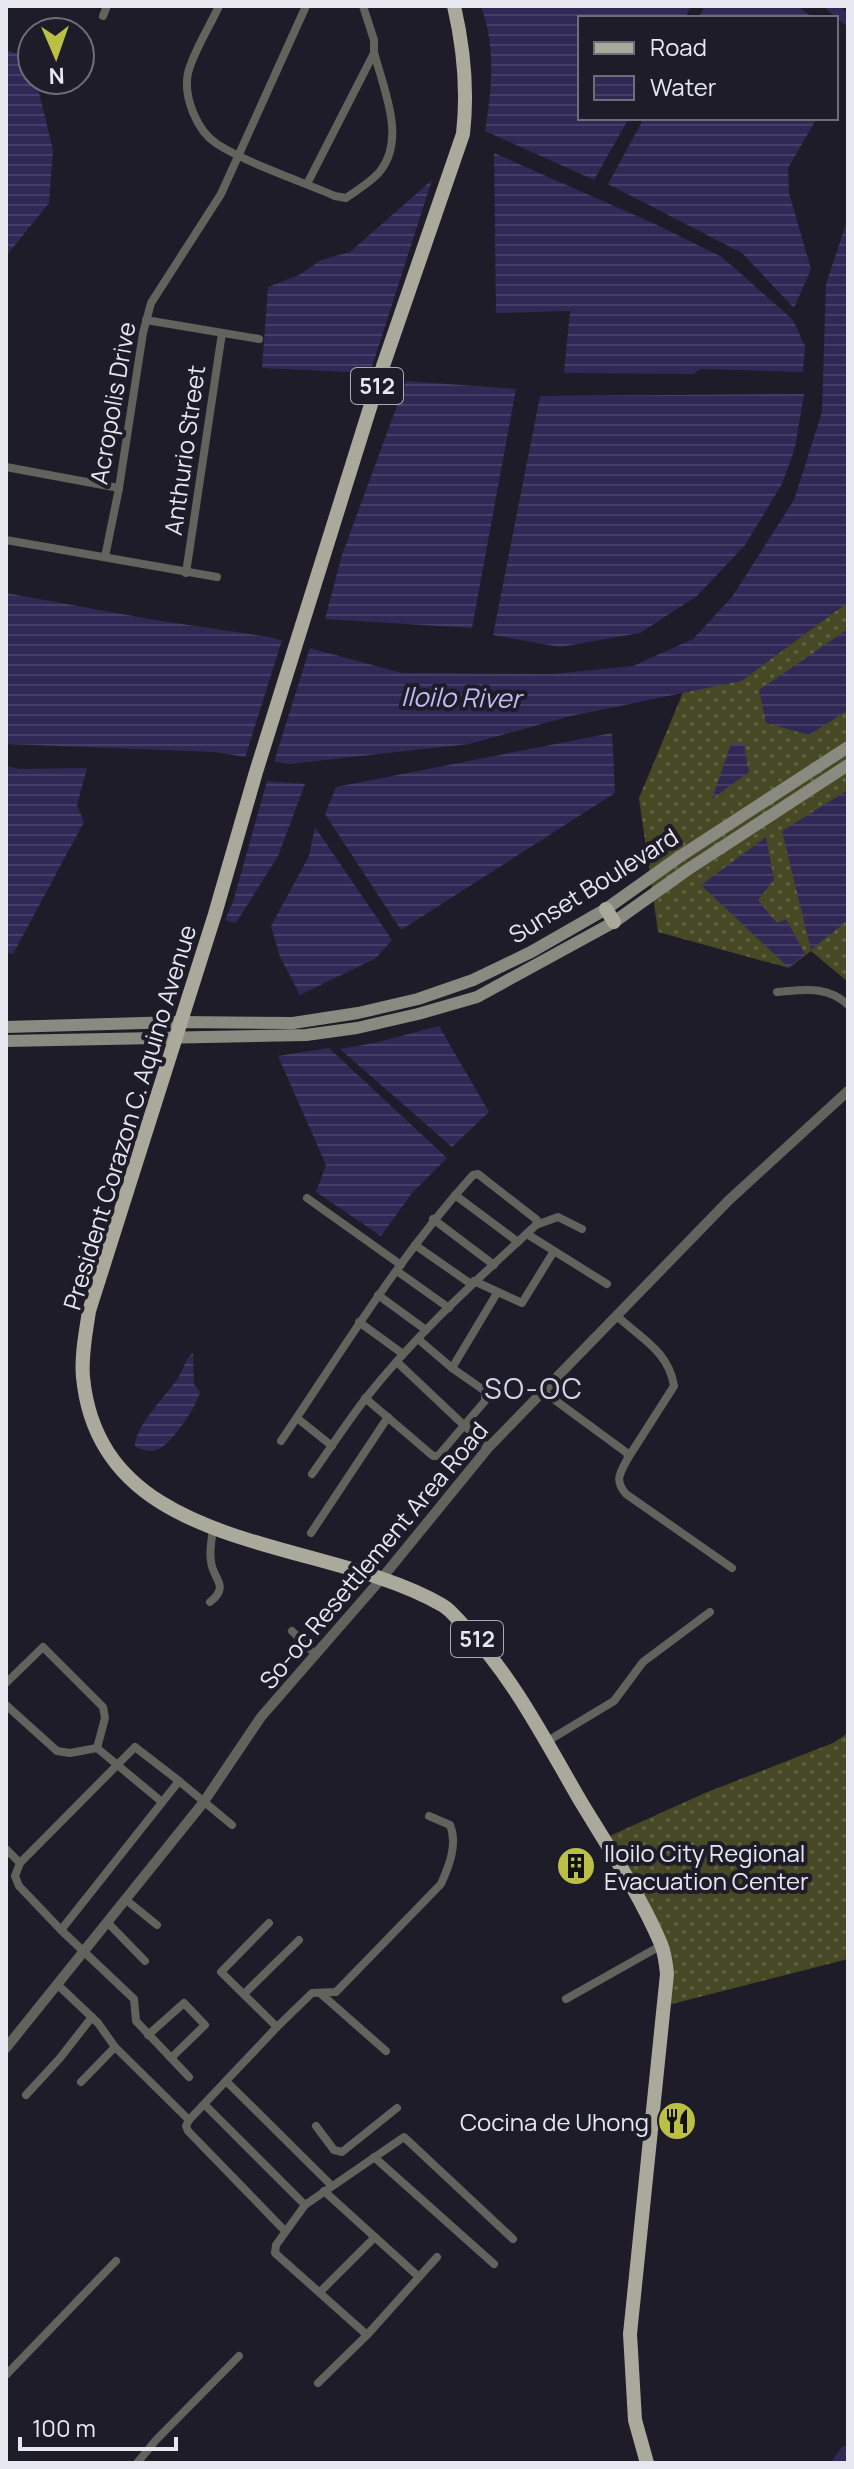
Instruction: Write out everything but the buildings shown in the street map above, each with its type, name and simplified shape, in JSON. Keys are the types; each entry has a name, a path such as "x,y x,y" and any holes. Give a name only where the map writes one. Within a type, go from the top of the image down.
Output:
{"main road":[{"name":"President Corazon C. Aquino Avenue","path":"454,6 462,41 467,99 463,134 383,366 89,1311 83,1375 89,1410 104,1445 130,1480 164,1506 213,1528 382,1578 415,1590 447,1608 490,1652 640,1902 662,1945 667,1974 630,2334 635,2420 647,2463"},
{"name":"Sunset Boulevard","path":"6,1041 293,1023 358,1013 418,999 473,980 531,952 606,909 679,857 848,747"},
{"name":"Sunset Boulevard","path":"6,1027 306,1035 357,1028 477,997 614,922 687,870 848,765"},
{"path":"606,909 614,922"}],"street":[{"path":"103,16 107,6"},
{"path":"219,6 188,73 188,94 194,114 205,132 216,143 239,154 346,198 380,171 390,152 392,125 374,52 374,40 363,6"},
{"name":"Acropolis Drive","path":"105,557 151,303 209,215 306,6"},
{"path":"307,184 374,52"},
{"path":"146,320 259,339"},
{"name":"Anthurio Street","path":"186,573 222,333"},
{"path":"6,467 119,488"},
{"path":"6,540 217,577"},
{"path":"777,992 824,990 839,996 848,1005"},
{"name":"So-oc Resettlement Area Road","path":"6,2048 59,1986 82,1952 203,1803 261,1717 382,1578 488,1448 729,1200 848,1091"},
{"path":"281,1441 378,1295 433,1219 473,1175 478,1174 531,1214 537,1220 536,1225"},
{"path":"455,1195 518,1242"},
{"path":"307,1198 449,1308"},
{"path":"312,1474 365,1398 400,1358 473,1283 536,1225 558,1217 582,1229"},
{"path":"433,1219 494,1265"},
{"path":"527,1234 607,1284"},
{"path":"415,1245 473,1283 519,1303 524,1302 554,1251"},
{"path":"452,1368 497,1293"},
{"path":"378,1295 426,1330"},
{"path":"618,1317 642,1340 652,1344 665,1359 672,1371 674,1386 628,1458 618,1476 619,1485 626,1494 732,1568"},
{"path":"359,1322 400,1358 488,1448"},
{"path":"365,1398 436,1457 464,1426 485,1401 485,1391 418,1339"},
{"path":"544,1392 627,1453 628,1458"},
{"path":"311,1533 388,1417"},
{"path":"297,1418 332,1446"},
{"path":"210,1602 218,1596 220,1586 211,1563 213,1528"},
{"path":"546,1742 614,1701 643,1662 710,1612"},
{"path":"292,1631 316,1655"},
{"path":"6,1683 43,1647 103,1707 105,1718 97,1748"},
{"path":"6,1705 57,1751 70,1753 97,1748"},
{"path":"189,2077 136,2021 134,1999 82,1952 19,1886 15,1876 20,1863 135,1747 232,1825"},
{"path":"97,1748 162,1802"},
{"path":"61,1930 179,1781"},
{"path":"285,2231 186,2126 277,2027 317,1991 332,1993 340,1988 441,1884 449,1865 454,1834 450,1825 429,1816"},
{"path":"6,1849 20,1863"},
{"path":"125,1899 157,1925"},
{"path":"107,1922 145,1961"},
{"path":"269,1923 221,1972 277,2027"},
{"path":"244,1994 299,1940"},
{"path":"566,1999 662,1945"},
{"path":"59,1986 189,2120"},
{"path":"317,1991 386,2051"},
{"path":"148,2035 184,2003 205,2025 171,2058"},
{"path":"26,2095 92,2017"},
{"path":"81,2082 115,2047"},
{"path":"226,2081 374,2238 419,2277"},
{"path":"205,2105 305,2205"},
{"path":"316,2126 334,2150 342,2152 397,2108"},
{"path":"367,2335 275,2253 276,2245 305,2205 404,2137 513,2239"},
{"path":"374,2157 494,2264"},
{"path":"320,2292 374,2238"},
{"path":"318,2383 367,2335 437,2257"},
{"path":"6,2375 116,2261"},
{"path":"137,2463 239,2356"}],"green space":[{"path":"848,602 848,982 811,951 789,968 658,932 639,798 684,690 741,681"},
{"path":"848,1733 848,1959 664,2006 665,1954 603,1839 705,1793 833,1743"}],"water":[{"path":"481,6 691,6 686,16 578,16 578,120 628,120 594,180 485,131 491,68 486,21"},
{"path":"705,6 798,6 810,16 699,16"},
{"path":"6,50 16,53 16,96 40,96 53,150 49,203 6,256"},
{"path":"643,120 816,120 788,168 789,193 811,269 794,308 742,253 608,184"},
{"path":"494,153 722,257 793,320 805,346 803,372 701,369 693,374 564,373 570,311 496,313"},
{"path":"432,180 370,373 262,368 268,287 299,275 321,260 350,252"},
{"name":"Iloilo River","path":"848,218 848,602 741,681 571,716 469,744 289,764 215,752 6,744 6,593 269,637 402,673 552,674 633,666 693,639 732,597 794,500 822,412 826,284"},
{"path":"406,381 516,389 472,628 325,619 342,555"},
{"path":"804,394 795,448 782,484 745,545 697,596 640,633 560,647 493,635 540,396"},
{"path":"848,629 848,710 809,735 766,723 759,690"},
{"path":"612,733 615,793 401,930 325,814 336,787"},
{"path":"731,744 744,744 749,772 712,799"},
{"path":"6,766 20,769 87,768 77,805 84,822 13,954 6,952"},
{"path":"267,781 305,784 278,856 236,923 225,920 233,902"},
{"path":"848,790 848,920 811,950 782,831"},
{"path":"315,827 392,940 376,958 300,995 280,957 271,926 309,856"},
{"path":"766,837 774,880 758,900 777,923 786,919 805,954 789,968 701,885"},
{"path":"439,1026 489,1112 452,1147 340,1049"},
{"path":"329,1048 447,1158 412,1193 381,1236 316,1192 326,1165 278,1056"},
{"path":"193,1353 194,1384 200,1392 189,1415 159,1449 153,1451 135,1446 145,1421"}],"pier":[{"path":"283,637 311,644 273,765 244,761"}],"waterway":[{"path":"831,6 848,20"},
{"path":"841,2463 848,2454"}],"place":[{"name":"Iloilo City Regional Evacuation Center","path":"576,1866"},
{"name":"Cocina de Uhong","path":"677,2121"}],"district":[{"name":"SO-OC","path":"534,1388"}]}
